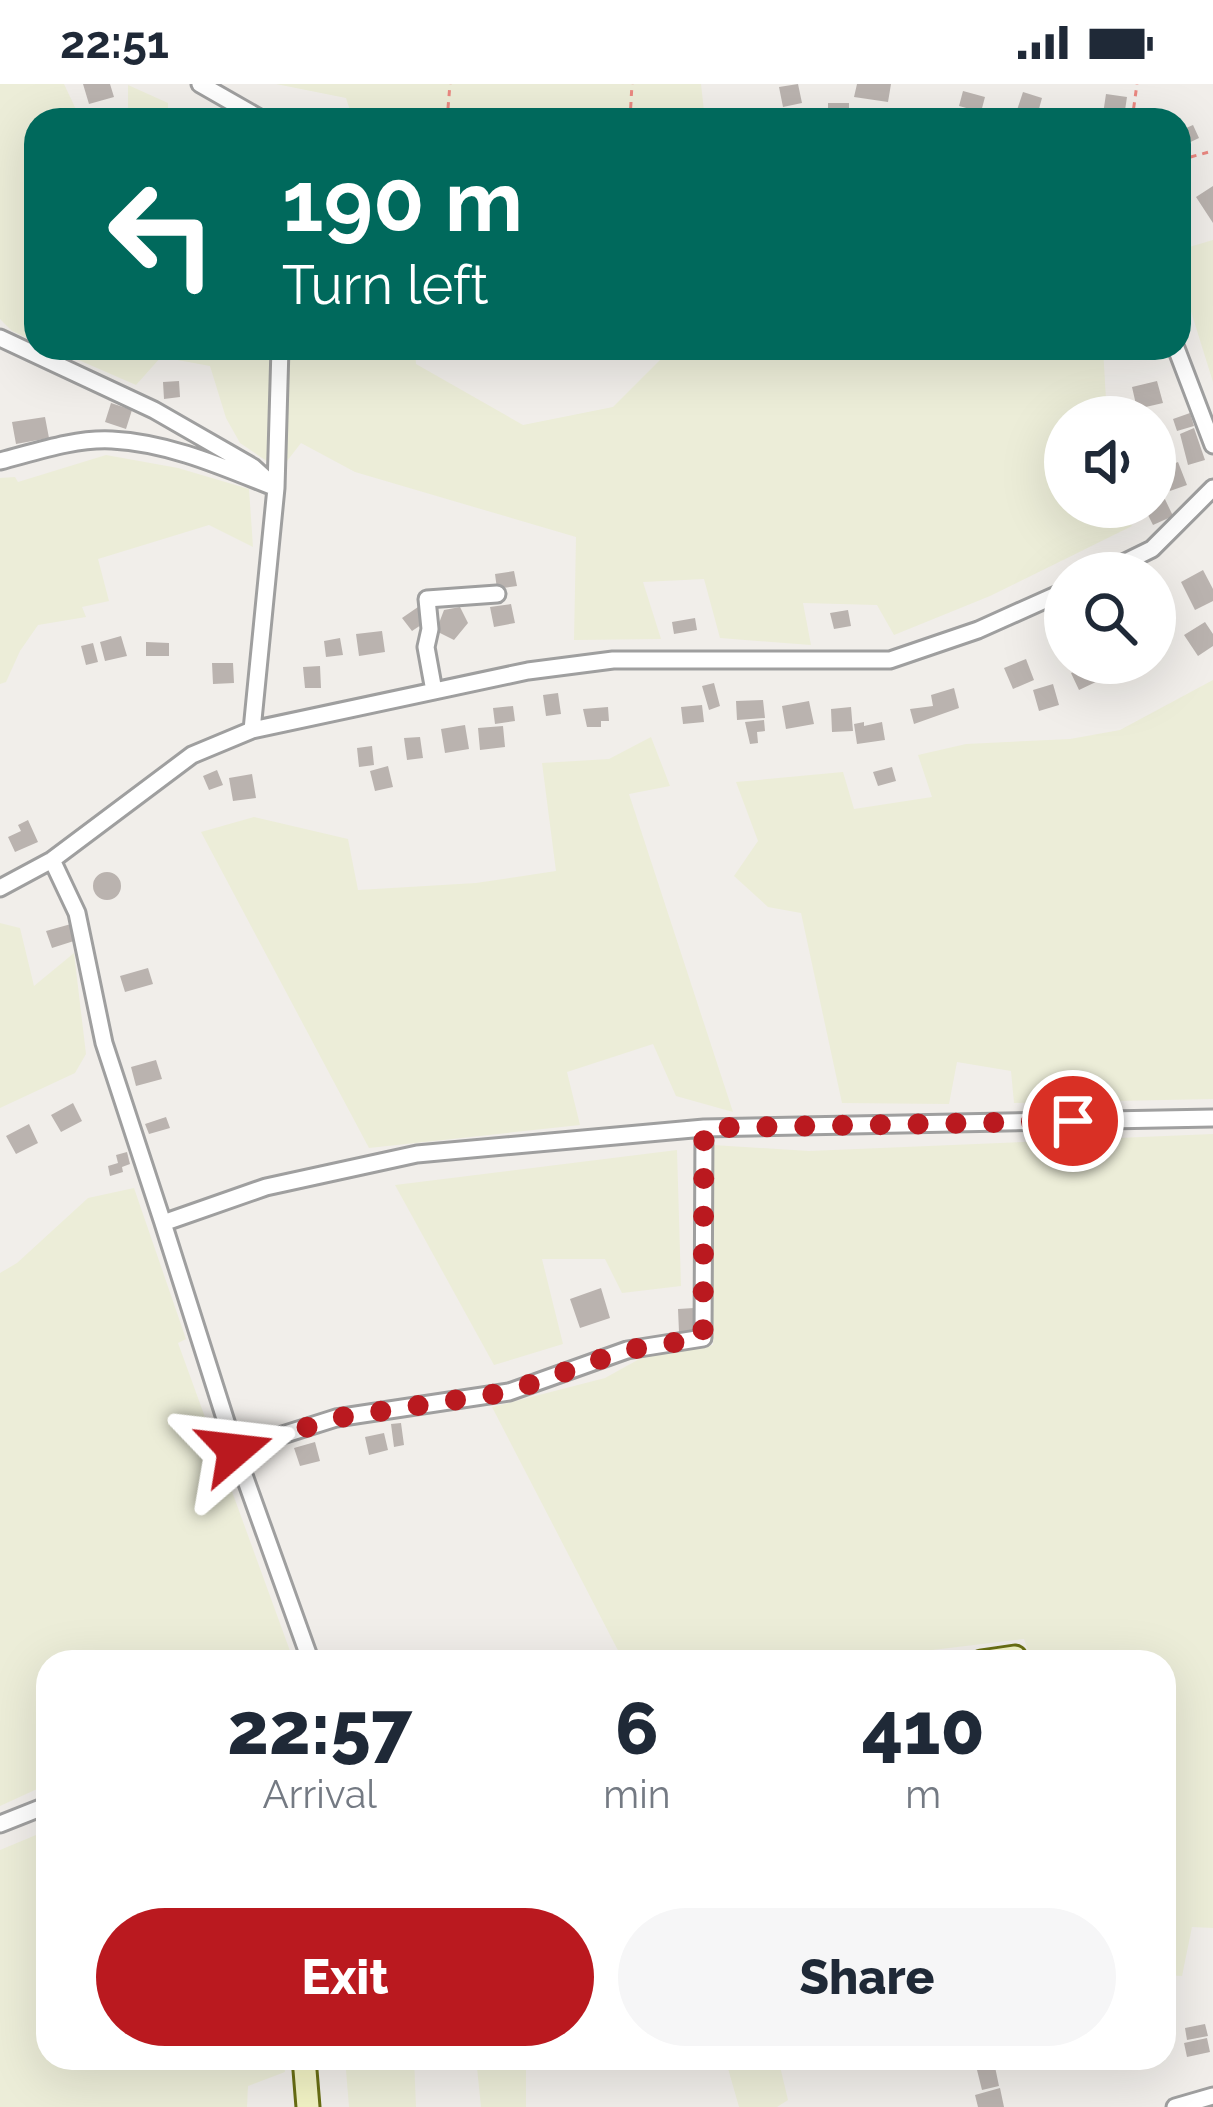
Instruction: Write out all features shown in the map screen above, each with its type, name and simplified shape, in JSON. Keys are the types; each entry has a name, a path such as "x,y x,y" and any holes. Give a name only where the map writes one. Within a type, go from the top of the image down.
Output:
{"street":[{"path":"200,84 242,108"},
{"path":"47,360 154,410 253,467 275,488"},
{"path":"252,730 275,488 280,360"},
{"path":"1180,360 1213,445"},
{"path":"0,461 74,443 110,440 195,455 275,488"},
{"path":"1146,552 1213,488"},
{"path":"434,691 426,646 430,629 427,599 497,594"},
{"path":"0,888 52,860 192,755 252,730 528,671 613,661 890,660 978,630 1044,600"},
{"path":"52,860 77,913 104,1043 235,1450 307,1650"},
{"path":"163,1223 266,1187 418,1154 704,1128 1213,1118"},
{"path":"235,1450 336,1418 508,1392 627,1350 703,1338 704,1128"},
{"path":"0,1824 36,1810"},
{"path":"305,2070 308,2107"},
{"path":"1175,2107 1213,2096"}],"green space":[{"path":"0,84 64,84 75,108 24,108 24,336 0,319"},
{"path":"276,84 701,84 704,108 349,108 346,98"},
{"path":"128,85 168,103 168,108 128,108"},
{"path":"1213,240 1213,382 1191,311 1191,246"},
{"path":"79,360 158,360 136,385"},
{"path":"177,360 416,360 523,425 613,407 660,360 1104,360 1106,396 1044,396 1044,528 1128,528 1079,552 1044,552 1044,569 894,635 877,605 803,603 811,645 720,638 704,579 643,582 661,639 574,640 576,537 355,472 301,443 280,470 240,443 226,418 210,366"},
{"path":"106,455 178,468 249,489 253,547 209,525 98,559 109,601 82,607 86,617 38,625 6,682 0,684 0,478 15,477 18,482"},
{"path":"1213,680 1213,1099 1014,1103 1011,1071 957,1062 949,1104 842,1103 801,913 768,907 734,876 758,841 736,782 843,772 854,809 932,797 918,755 966,744 1070,739 1120,730"},
{"path":"651,737 670,786 629,794 733,1112 676,1096 653,1044 567,1072 580,1125 369,1148 201,832 254,817 348,839 358,890 476,883 556,871 542,763 609,759"},
{"path":"0,923 20,928 34,986 74,953 86,1054 75,1073 0,1108"},
{"path":"1213,1134 1213,1928 1192,1927 1182,1976 1176,1976 1176,1650 1028,1650 1024,1639 932,1650 618,1650 492,1407 605,1378 643,1357 713,1345 709,1191 713,1145 809,1151"},
{"path":"677,1150 681,1286 622,1293 605,1259 542,1259 563,1344 494,1365 395,1185"},
{"path":"134,1188 186,1339 178,1343 290,1650 36,1650 36,1790 0,1806 0,1273 88,1198"},
{"path":"36,1835 36,2070 285,2072 248,2086 247,2107 0,2107 0,1850"},
{"path":"346,2070 414,2070 416,2107 349,2107"},
{"path":"477,2070 526,2070 526,2107 481,2107"},
{"path":"728,2070 781,2070 788,2100 777,2107 739,2107"}],"building":[{"path":"83,84 110,84 114,97 89,104"},
{"path":"798,84 802,103 783,107 779,87"},
{"path":"857,84 891,84 888,102 854,97"},
{"path":"963,91 985,97 982,108 959,106"},
{"path":"1023,92 1042,98 1039,108 1018,108"},
{"path":"1106,94 1127,97 1125,108 1104,108"},
{"path":"828,103 849,103 849,108 828,108"},
{"path":"1213,186 1213,223 1196,197"},
{"path":"179,381 180,397 164,399 163,382"},
{"path":"1157,381 1161,396 1134,396 1132,387"},
{"path":"111,403 132,410 126,429 105,422"},
{"path":"1190,413 1194,426 1177,431 1176,418"},
{"path":"45,417 49,438 16,444 12,422"},
{"path":"1194,428 1205,460 1188,465 1180,434"},
{"path":"1176,463 1187,485 1176,489"},
{"path":"1203,570 1213,589 1213,601 1195,610 1181,582"},
{"path":"514,571 517,586 497,589 495,574"},
{"path":"511,604 515,623 494,627 490,607"},
{"path":"418,607 427,621 412,631 402,618"},
{"path":"460,607 468,623 454,640 436,631 444,610"},
{"path":"848,610 851,626 834,629 830,613"},
{"path":"695,618 697,630 674,634 672,622"},
{"path":"1205,622 1213,634 1213,646 1198,656 1184,635"},
{"path":"382,631 385,652 359,656 356,634"},
{"path":"121,636 127,656 105,661 100,642"},
{"path":"340,638 343,655 326,657 324,641"},
{"path":"146,642 169,643 169,656 146,656"},
{"path":"93,643 98,662 86,665 81,646"},
{"path":"1026,659 1034,680 1013,689 1004,668"},
{"path":"212,663 233,663 234,683 213,684"},
{"path":"320,666 321,688 305,688 303,667"},
{"path":"714,683 720,706 709,710 702,686"},
{"path":"1053,684 1059,705 1039,711 1033,690"},
{"path":"954,688 959,708 914,724 910,709 933,706 931,695"},
{"path":"558,693 561,714 546,716 543,695"},
{"path":"763,700 765,718 737,720 736,701"},
{"path":"809,701 814,724 786,729 782,706"},
{"path":"702,705 704,722 683,724 681,707"},
{"path":"513,706 515,721 495,724 493,708"},
{"path":"608,707 609,721 601,721 601,727 587,727 583,709"},
{"path":"851,707 853,731 832,732 831,709"},
{"path":"764,720 765,731 757,732 758,743 750,744 745,722"},
{"path":"864,722 864,726 882,722 885,740 857,744 854,724"},
{"path":"465,725 469,749 445,753 441,729"},
{"path":"503,726 505,747 480,750 478,728"},
{"path":"420,737 423,758 407,760 404,738"},
{"path":"372,746 374,765 359,767 357,748"},
{"path":"388,766 393,787 375,791 370,771"},
{"path":"892,767 896,781 878,786 873,772"},
{"path":"217,770 223,785 209,790 203,776"},
{"path":"252,774 256,798 233,801 229,778"},
{"path":"28,820 38,842 15,852 8,837 21,831 18,825"},
{"path":"107,872 117,876 121,886 117,896 107,900 97,896 93,886 97,876"},
{"path":"71,924 77,940 52,948 46,931"},
{"path":"148,968 153,984 125,992 120,976"},
{"path":"156,1060 162,1079 136,1086 131,1067"},
{"path":"73,1103 82,1121 61,1132 51,1115"},
{"path":"166,1117 170,1128 149,1134 145,1124"},
{"path":"29,1124 38,1143 16,1154 6,1136"},
{"path":"127,1152 130,1164 110,1176 108,1166 118,1163 116,1155"},
{"path":"601,1288 610,1318 580,1328 570,1299"},
{"path":"694,1308 696,1331 679,1332 678,1309"},
{"path":"401,1423 404,1445 394,1447 391,1424"},
{"path":"384,1433 388,1450 369,1455 365,1437"},
{"path":"315,1442 320,1461 300,1466 294,1448"},
{"path":"1205,2024 1208,2036 1187,2040 1185,2028"},
{"path":"1207,2038 1210,2052 1187,2057 1184,2043"},
{"path":"977,2070 996,2070 999,2086 982,2090"},
{"path":"1000,2088 1004,2107 978,2107 975,2095"}],"route":[{"path":"235,1450 336,1418 508,1392 627,1350 703,1338 704,1128 1073,1121"}]}
